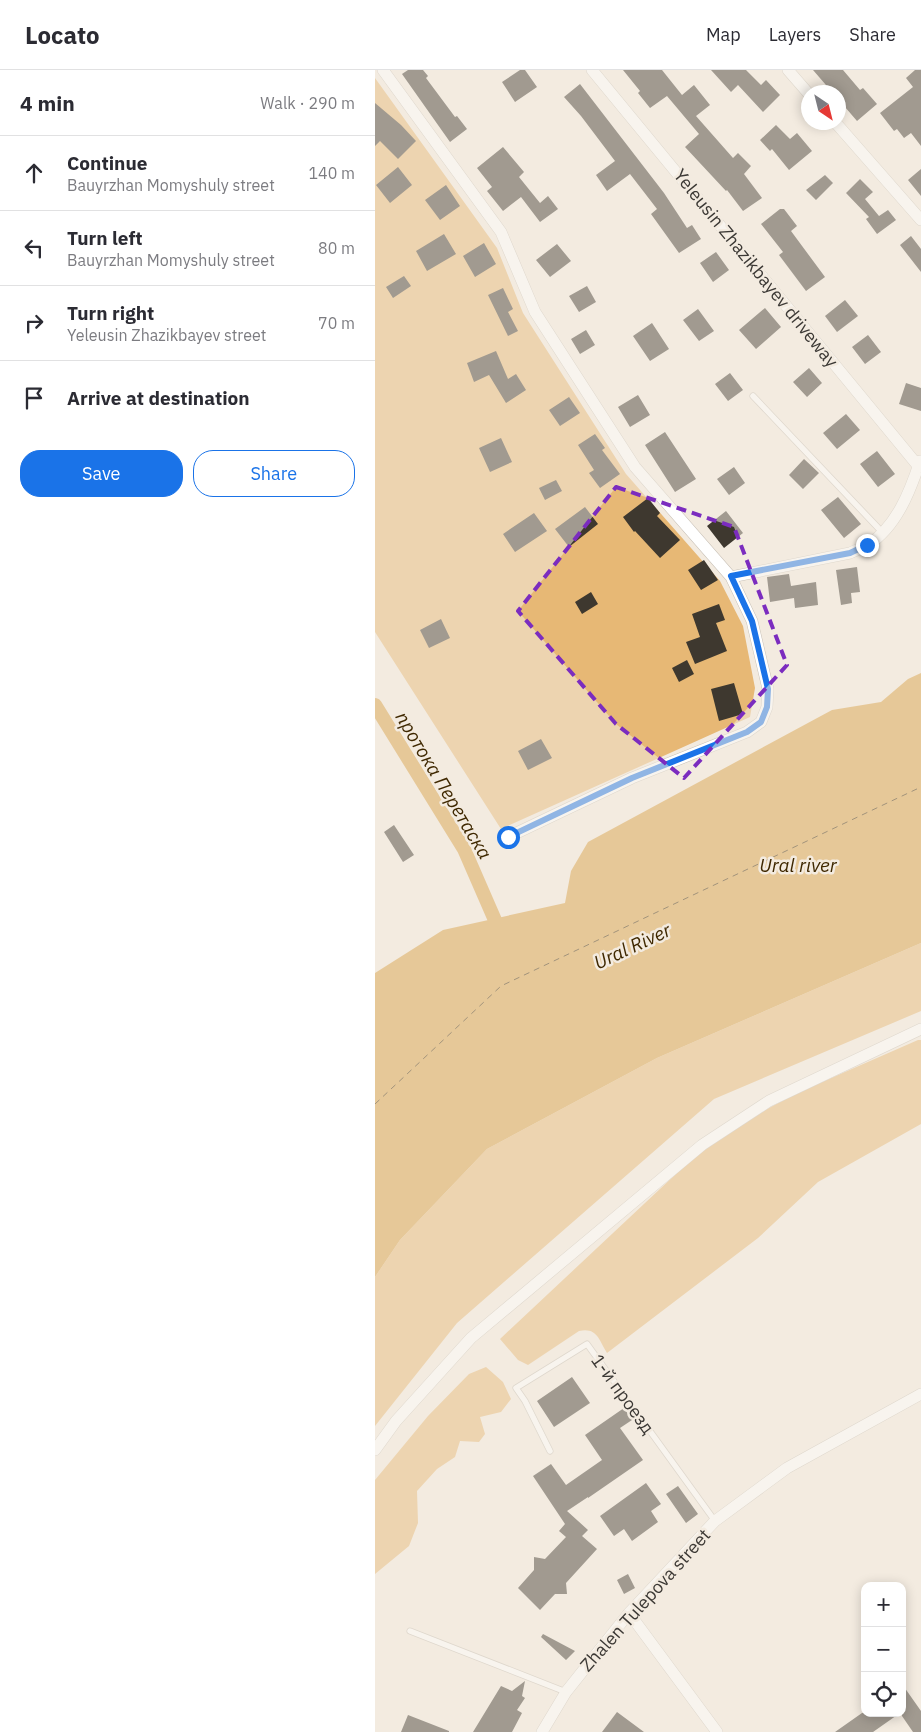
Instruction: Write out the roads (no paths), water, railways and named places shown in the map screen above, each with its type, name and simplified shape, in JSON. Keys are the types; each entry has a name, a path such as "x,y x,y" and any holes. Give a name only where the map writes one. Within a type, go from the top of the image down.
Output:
{"street":[{"path":"383,70 501,232 535,312 635,467 731,576 752,621 768,689 767,707 761,722 747,732 632,778 508,837"},
{"name":"Yeleusin Zhazikbayev driveway","path":"592,70 920,463"},
{"path":"788,70 802,85"},
{"path":"842,130 921,220"},
{"path":"731,576 850,553 867,545 883,533 904,502 920,463"},
{"path":"375,1450 396,1421 471,1338 702,1145 769,1101 921,1029"},
{"name":"Zhalen Tulepova street","path":"542,1732 566,1692 629,1613 715,1522 787,1468 921,1394"},
{"path":"629,1613 717,1732"}],"lane":[{"path":"753,396 883,533"},
{"name":"1-й проезд","path":"550,1451 525,1401 516,1388 587,1344 715,1522"},
{"path":"410,1631 566,1692"}],"water":[{"name":"Ural river","path":"921,673 921,943 657,1058 487,1149 400,1240 375,1277 375,973 443,930 565,903 571,871 588,842 832,710 881,702 908,679"}],"waterway":[{"name":"протока Перетаска","path":"375,705 464,849 501,934"}],"water label":[{"name":"Ural River","path":"632,946"}]}
